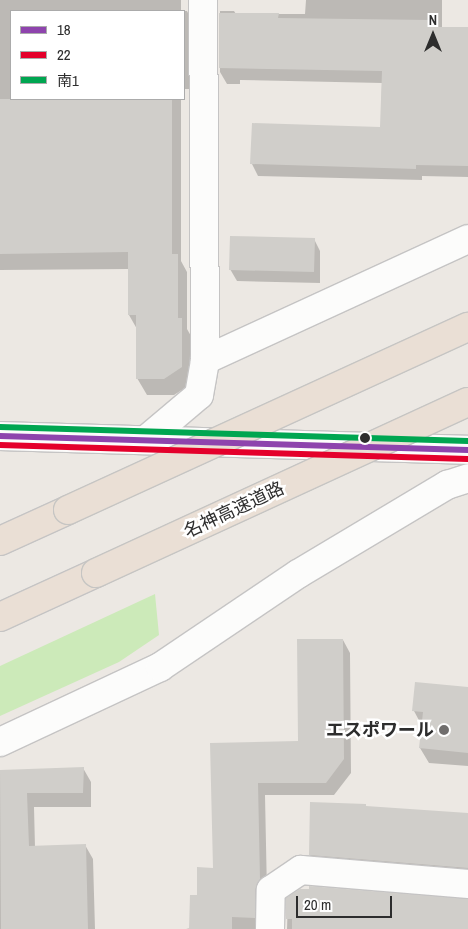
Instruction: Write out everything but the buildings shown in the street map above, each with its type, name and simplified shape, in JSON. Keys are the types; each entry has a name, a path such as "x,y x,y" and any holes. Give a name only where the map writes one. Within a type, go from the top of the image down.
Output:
{"highway":[{"path":"0,541 468,327"},
{"name":"名神高速道路","path":"0,617 468,402"}],"street":[{"path":"147,439 199,395 204,360 203,0"},
{"path":"204,360 468,240"},
{"path":"0,436 468,450"},
{"path":"0,742 160,667 298,574 447,485 468,478"},
{"path":"270,929 272,890 300,870 468,884"}],"green space":[{"path":"155,594 159,635 119,662 0,716 0,666"}],"transit line":[{"name":"南1","path":"0,427 468,441"},
{"name":"18","path":"0,436 468,450"},
{"name":"22","path":"0,445 468,459"}],"place":[{"name":"エスポワール","path":"444,730"}]}
